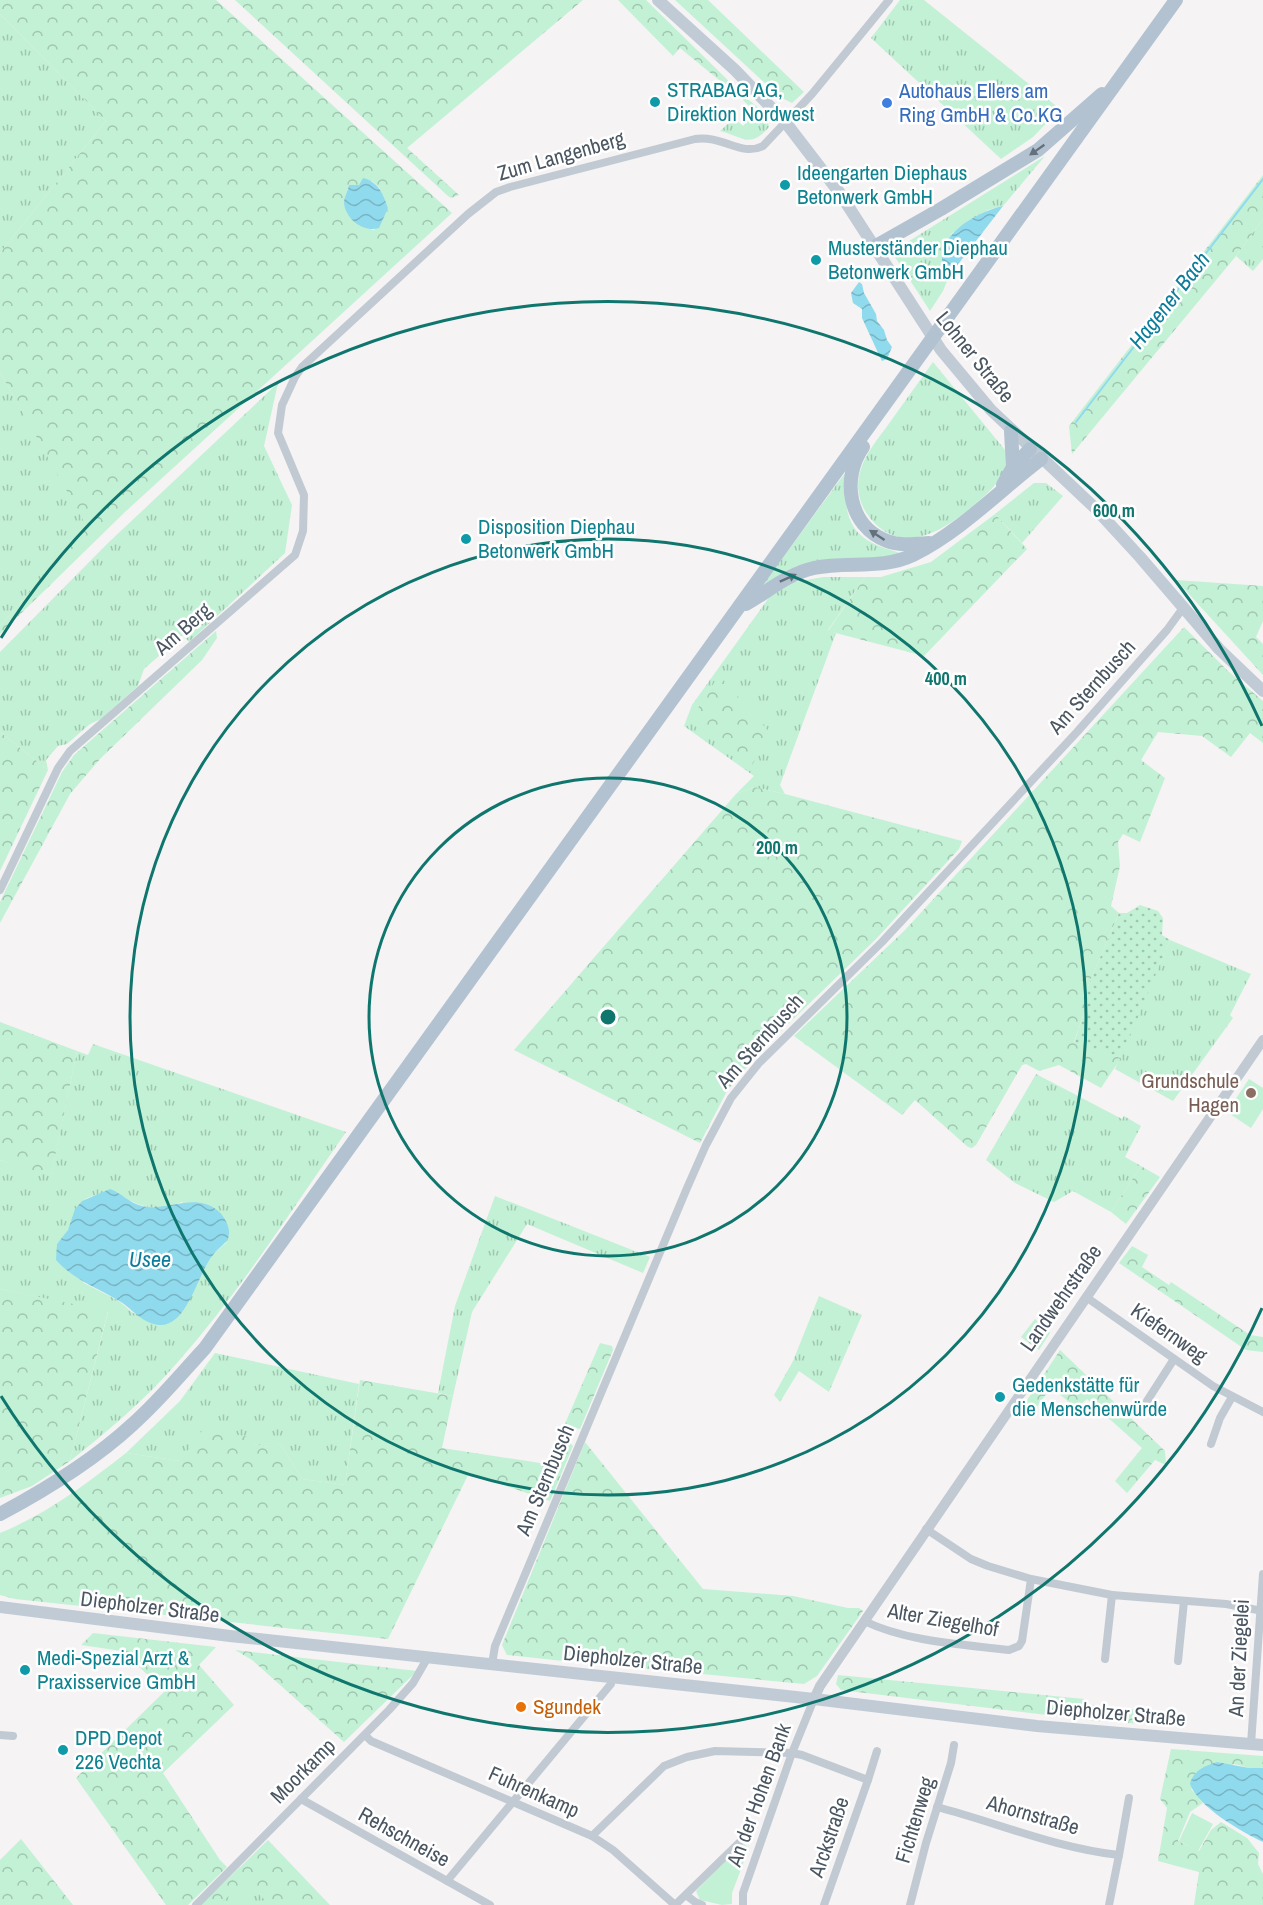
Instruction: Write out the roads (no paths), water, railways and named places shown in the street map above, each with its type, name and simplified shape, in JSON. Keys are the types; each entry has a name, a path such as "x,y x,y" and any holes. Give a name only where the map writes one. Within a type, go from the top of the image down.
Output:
{"main road":[{"name":"Lohner Straße","path":"658,0 735,70 786,123 838,192 956,370 1030,449 1094,507 1219,649 1263,692"},
{"path":"0,1514 47,1489 123,1432 165,1392 205,1348 1176,0"},
{"path":"874,247 1038,150 1096,98 1114,86"},
{"path":"883,408 878,425 858,454 853,468 850,491 854,509 865,526 888,542 933,543"},
{"path":"1011,430 1013,467"},
{"path":"1000,490 1013,467 1030,449"},
{"path":"739,608 775,584 814,568 871,565 912,555 965,521 1000,490 1041,459"},
{"name":"Diepholzer Straße","path":"0,1607 230,1636 814,1699 1037,1726 1257,1745"}],"street":[{"path":"786,123 889,0"},
{"name":"Zum Langenberg","path":"295,377 302,366 468,214 496,192 695,139 715,138 747,150 755,150 763,146 786,123"},
{"name":"Am Berg","path":"0,890 55,774 70,751 295,555 303,531 303,495 278,433 282,405 295,377"},
{"name":"Am Sternbusch","path":"492,1664 495,1646 682,1199 706,1145 731,1098 759,1063 882,942 1077,732 1183,609"},
{"name":"Landwehrstraße","path":"814,1699 820,1686 926,1529 1263,1040"},
{"name":"Kiefernweg","path":"1086,1297 1232,1397 1263,1412"},
{"path":"1147,1401 1174,1359"},
{"path":"1211,1444 1220,1418 1232,1397"},
{"path":"926,1529 971,1559 1031,1579 1112,1595 1226,1604 1261,1611"},
{"name":"An der Ziegelei","path":"1257,1745 1263,1574"},
{"name":"Alter Ziegelhof","path":"864,1621 880,1629 941,1642 1014,1649 1019,1646 1023,1636 1031,1579"},
{"path":"1105,1659 1112,1595"},
{"path":"1178,1660 1184,1600"},
{"name":"Moorkamp","path":"196,1905 414,1683 428,1657"},
{"path":"447,1881 611,1684 611,1677"},
{"name":"An der Hohen Bank","path":"743,1905 742,1893 792,1753 814,1699"},
{"name":"Fuhrenkamp","path":"365,1735 371,1741 592,1836 613,1850 675,1905"},
{"path":"0,1736 13,1736"},
{"name":"Fichtenweg","path":"910,1905 926,1843 951,1763 954,1745"},
{"name":"Arckstraße","path":"592,1836 664,1766 687,1756 715,1751 792,1753 868,1780"},
{"name":"Arckstraße","path":"824,1905 878,1751"},
{"path":"1109,1905 1129,1798"},
{"name":"Rehschneise","path":"301,1799 490,1905"},
{"name":"Ahornstraße","path":"937,1807 983,1819 1050,1842 1119,1855"},
{"name":"An der Hohen Bank","path":"675,1905 746,1836"},
{"path":"686,1894 702,1905"}],"water":[{"path":"363,178 377,186 388,208 379,228 362,227 345,209 344,201 349,185 359,185"},
{"path":"1003,206 949,276 943,263 943,252 947,240 967,222"},
{"path":"859,282 892,347 887,359 882,361 862,318 862,309 853,303 851,293"},
{"name":"Usee","path":"110,1189 142,1206 161,1207 190,1202 199,1203 208,1205 224,1217 229,1231 227,1240 208,1263 185,1308 170,1323 160,1325 143,1319 121,1302 71,1273 56,1260 57,1244 68,1230 75,1209 82,1201"},
{"path":"1217,1762 1249,1768 1263,1768 1263,1842 1222,1818 1195,1793 1190,1784 1196,1772"}],"waterway":[{"name":"Hagener Bach","path":"1076,422 1263,179"}],"place":[{"name":"STRABAG AG, Direktion Nordwest","path":"655,102"},
{"name":"Autohaus Ellers am Ring GmbH & Co.KG","path":"887,103"},
{"name":"Ideengarten Diephaus Betonwerk GmbH","path":"785,185"},
{"name":"Musterständer Diephau Betonwerk GmbH","path":"816,260"},
{"name":"Disposition Diephau Betonwerk GmbH","path":"466,539"},
{"name":"Grundschule Hagen","path":"1251,1093"},
{"name":"Gedenkstätte für die Menschenwürde","path":"1000,1397"},
{"name":"Medi-Spezial Arzt & Praxisservice GmbH","path":"25,1670"},
{"name":"Sgundek","path":"521,1707"},
{"name":"DPD Depot 226 Vechta","path":"63,1750"}]}
